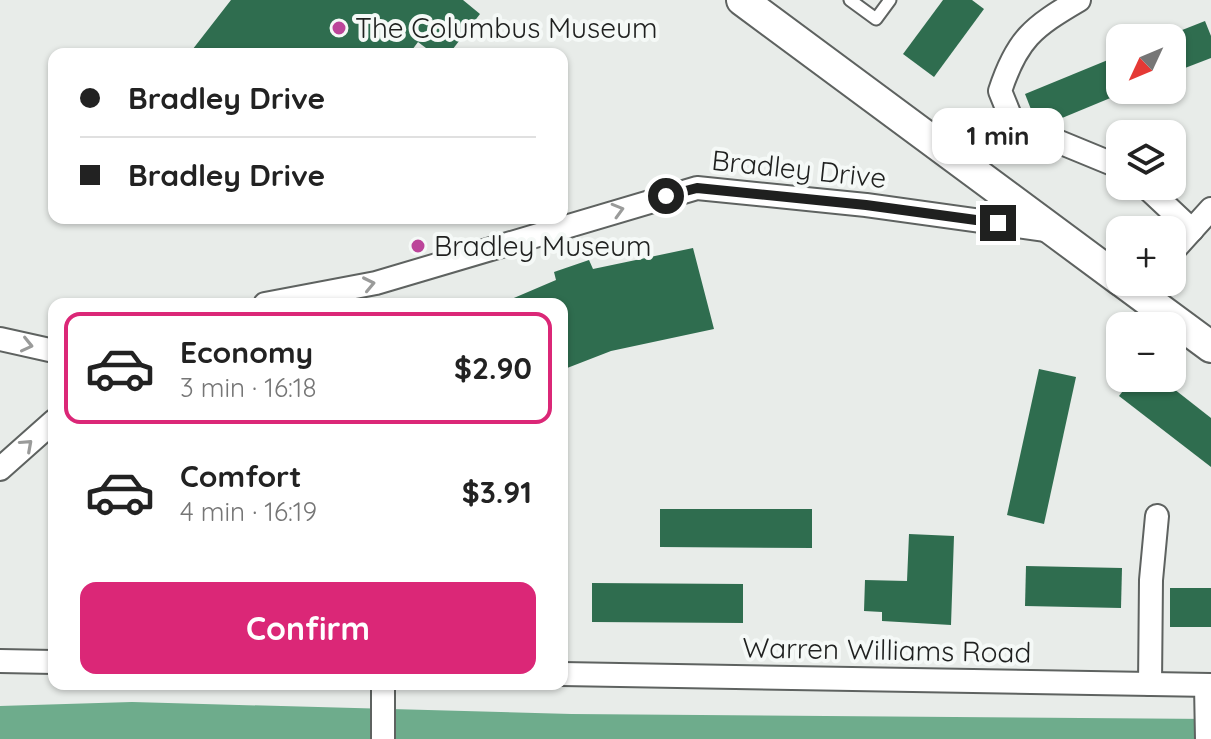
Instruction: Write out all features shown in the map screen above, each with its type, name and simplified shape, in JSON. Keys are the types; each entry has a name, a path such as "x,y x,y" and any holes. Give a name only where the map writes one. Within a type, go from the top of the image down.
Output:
{"main road":[{"path":"742,0 1106,267"},
{"path":"1146,296 1211,347"}],"street":[{"path":"1079,0 1037,25 1010,60 1000,91 1013,123 1106,161"},
{"name":"Bradley Drive","path":"297,298 376,283 697,188 866,205 1054,231"},
{"path":"1160,200 1192,230"},
{"path":"1186,237 1211,209"},
{"path":"0,339 48,350"},
{"path":"0,469 48,426"},
{"path":"1150,684 1151,580 1157,516"},
{"path":"0,661 48,662"},
{"name":"Warren Williams Road","path":"568,674 1208,685"},
{"path":"1206,729 1208,685"},
{"path":"383,690 383,739"}],"lane":[{"path":"850,0 876,19 890,0"}],"building":[{"name":"The Columbus Museum","path":"231,0 463,0 480,14 454,48 426,48 418,42 414,48 194,48"},
{"path":"943,0 972,0 984,9 934,77 903,54"},
{"path":"1205,21 1211,36 1211,58 1186,68 1186,28"},
{"path":"1106,61 1106,100 1050,123 1034,117 1025,94"},
{"path":"693,248 714,329 611,351 568,368 568,298 514,298 556,280 554,272 589,260 593,269"},
{"path":"1039,369 1076,377 1044,524 1007,515"},
{"path":"1122,392 1178,392 1211,418 1211,467 1119,396"},
{"path":"660,509 812,509 812,548 660,547"},
{"path":"909,534 954,536 951,625 882,621 882,612 864,611 865,580 907,581"},
{"path":"1026,566 1122,568 1121,608 1025,606"},
{"path":"592,583 743,584 743,623 592,622"},
{"path":"1170,588 1211,588 1211,627 1170,627"}],"waterway":[{"path":"0,725 132,721 571,733 1211,738"}],"place":[{"name":"The Columbus Museum","path":"339,28"},
{"name":"Bradley Museum","path":"418,246"}],"route":[{"path":"666,196 697,188 866,205 998,223"}]}
